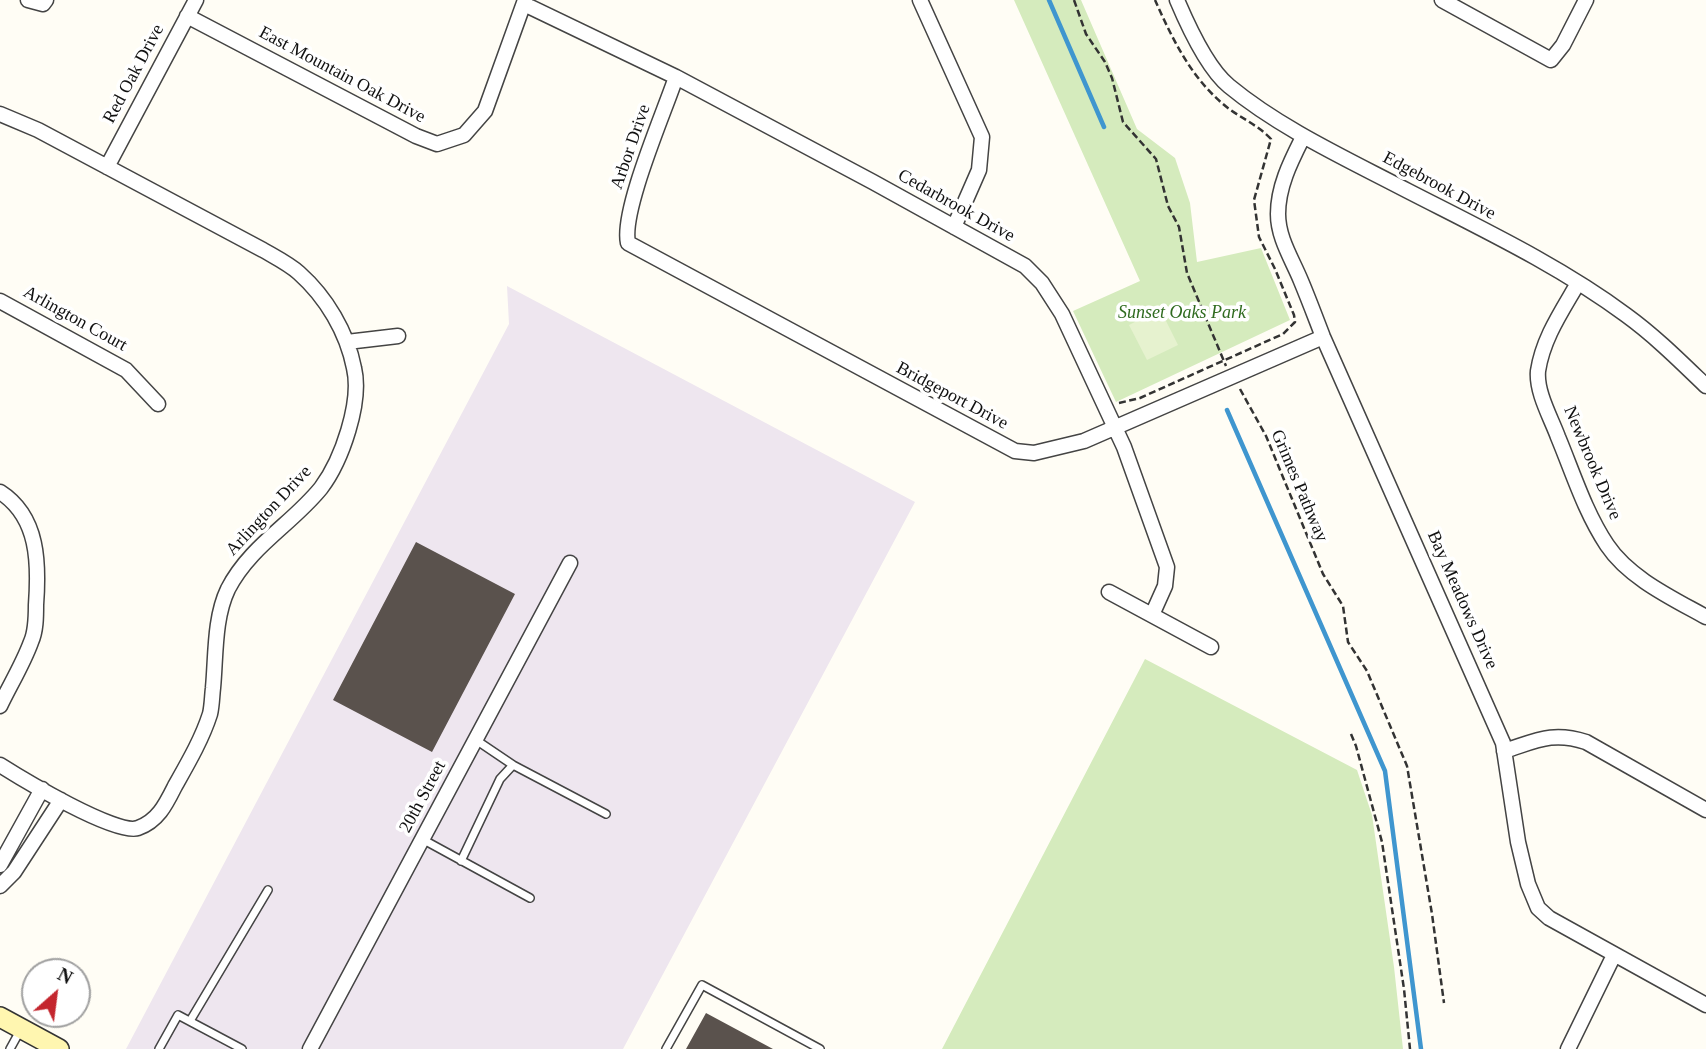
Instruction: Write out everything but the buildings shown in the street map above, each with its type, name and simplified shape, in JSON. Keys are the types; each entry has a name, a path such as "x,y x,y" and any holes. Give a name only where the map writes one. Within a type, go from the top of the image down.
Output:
{"street":[{"path":"28,0 43,4 46,0"},
{"name":"Red Oak Drive","path":"107,167 196,0"},
{"path":"920,0 982,137 979,170 954,226"},
{"name":"Edgebrook Drive","path":"1177,0 1213,67 1228,85 1303,137 1470,223 1578,283 1626,315 1706,386"},
{"path":"1442,0 1552,60 1563,45 1586,0"},
{"name":"East Mountain Oak Drive","path":"187,16 416,136 437,144 464,135 485,111 525,2"},
{"name":"Cedarbrook Drive","path":"525,2 676,78 1025,266 1042,283 1062,314 1115,429 1167,567 1165,586 1152,615"},
{"name":"Arbor Drive","path":"626,231 631,208 676,78"},
{"name":"Arlington Drive","path":"0,114 38,130 298,271 321,296 346,342 355,370 349,430 333,468 310,500 253,551 228,590 220,613 210,713 195,749 164,808 151,823 134,830 108,823 0,765"},
{"name":"Bay Meadows Drive","path":"1303,137 1291,159 1280,191 1278,215 1281,237 1503,743 1518,842 1528,884 1538,908 1549,918 1706,1005"},
{"name":"Bridgeport Drive","path":"626,231 628,243 1015,452 1034,453 1072,444 1115,429 1323,337"},
{"name":"Newbrook Drive","path":"1578,283 1550,332 1542,355 1538,374 1543,398 1586,505 1607,545 1642,579 1706,617"},
{"name":"Arlington Court","path":"0,301 126,370 158,404"},
{"path":"346,342 398,336"},
{"path":"0,492 20,510 32,533 37,552 38,583 32,641 0,706"},
{"name":"20th Street","path":"310,1049 570,564"},
{"path":"1108,592 1211,647"},
{"path":"1504,751 1551,736 1572,737 1586,742 1706,810"},
{"path":"0,865 42,789"},
{"path":"0,886 14,872 61,800"},
{"path":"1568,1049 1614,955"},
{"path":"0,1017 59,1049"}],"lane":[{"path":"476,740 513,765 606,814"},
{"path":"461,861 500,779 513,765"},
{"path":"422,839 530,898"},
{"path":"190,1021 268,890"},
{"path":"666,1049 702,985 820,1049"},
{"path":"159,1049 178,1015 242,1049"},
{"path":"10,1049 21,1029"}],"path":[{"name":"Grimes Pathway","path":"1074,0 1086,34 1105,62 1112,78 1123,122 1156,159 1168,206 1179,227 1187,273 1230,377 1243,394 1266,436 1323,574 1343,606 1348,642 1367,671 1407,766 1444,1003"},
{"path":"1113,399 1120,403 1140,398 1283,334 1295,322 1275,269 1259,237 1254,200 1271,139 1260,128 1223,104 1200,81 1177,49 1155,0"},
{"path":"1351,734 1382,842 1410,1049"}],"shaded area":[{"path":"507,286 915,502 623,1049 126,1049 509,324"}],"green space":[{"name":"Sunset Oaks Park","path":"1014,0 1081,0 1137,129 1175,158 1190,203 1197,262 1261,248 1290,320 1116,402 1073,311 1140,281"},
{"path":"1160,309 1178,345 1147,360 1129,325"},
{"path":"1145,659 1357,770 1372,815 1403,1049 942,1049"}],"waterway":[{"path":"1049,0 1104,127"},
{"path":"1227,410 1385,771 1421,1049"}]}
